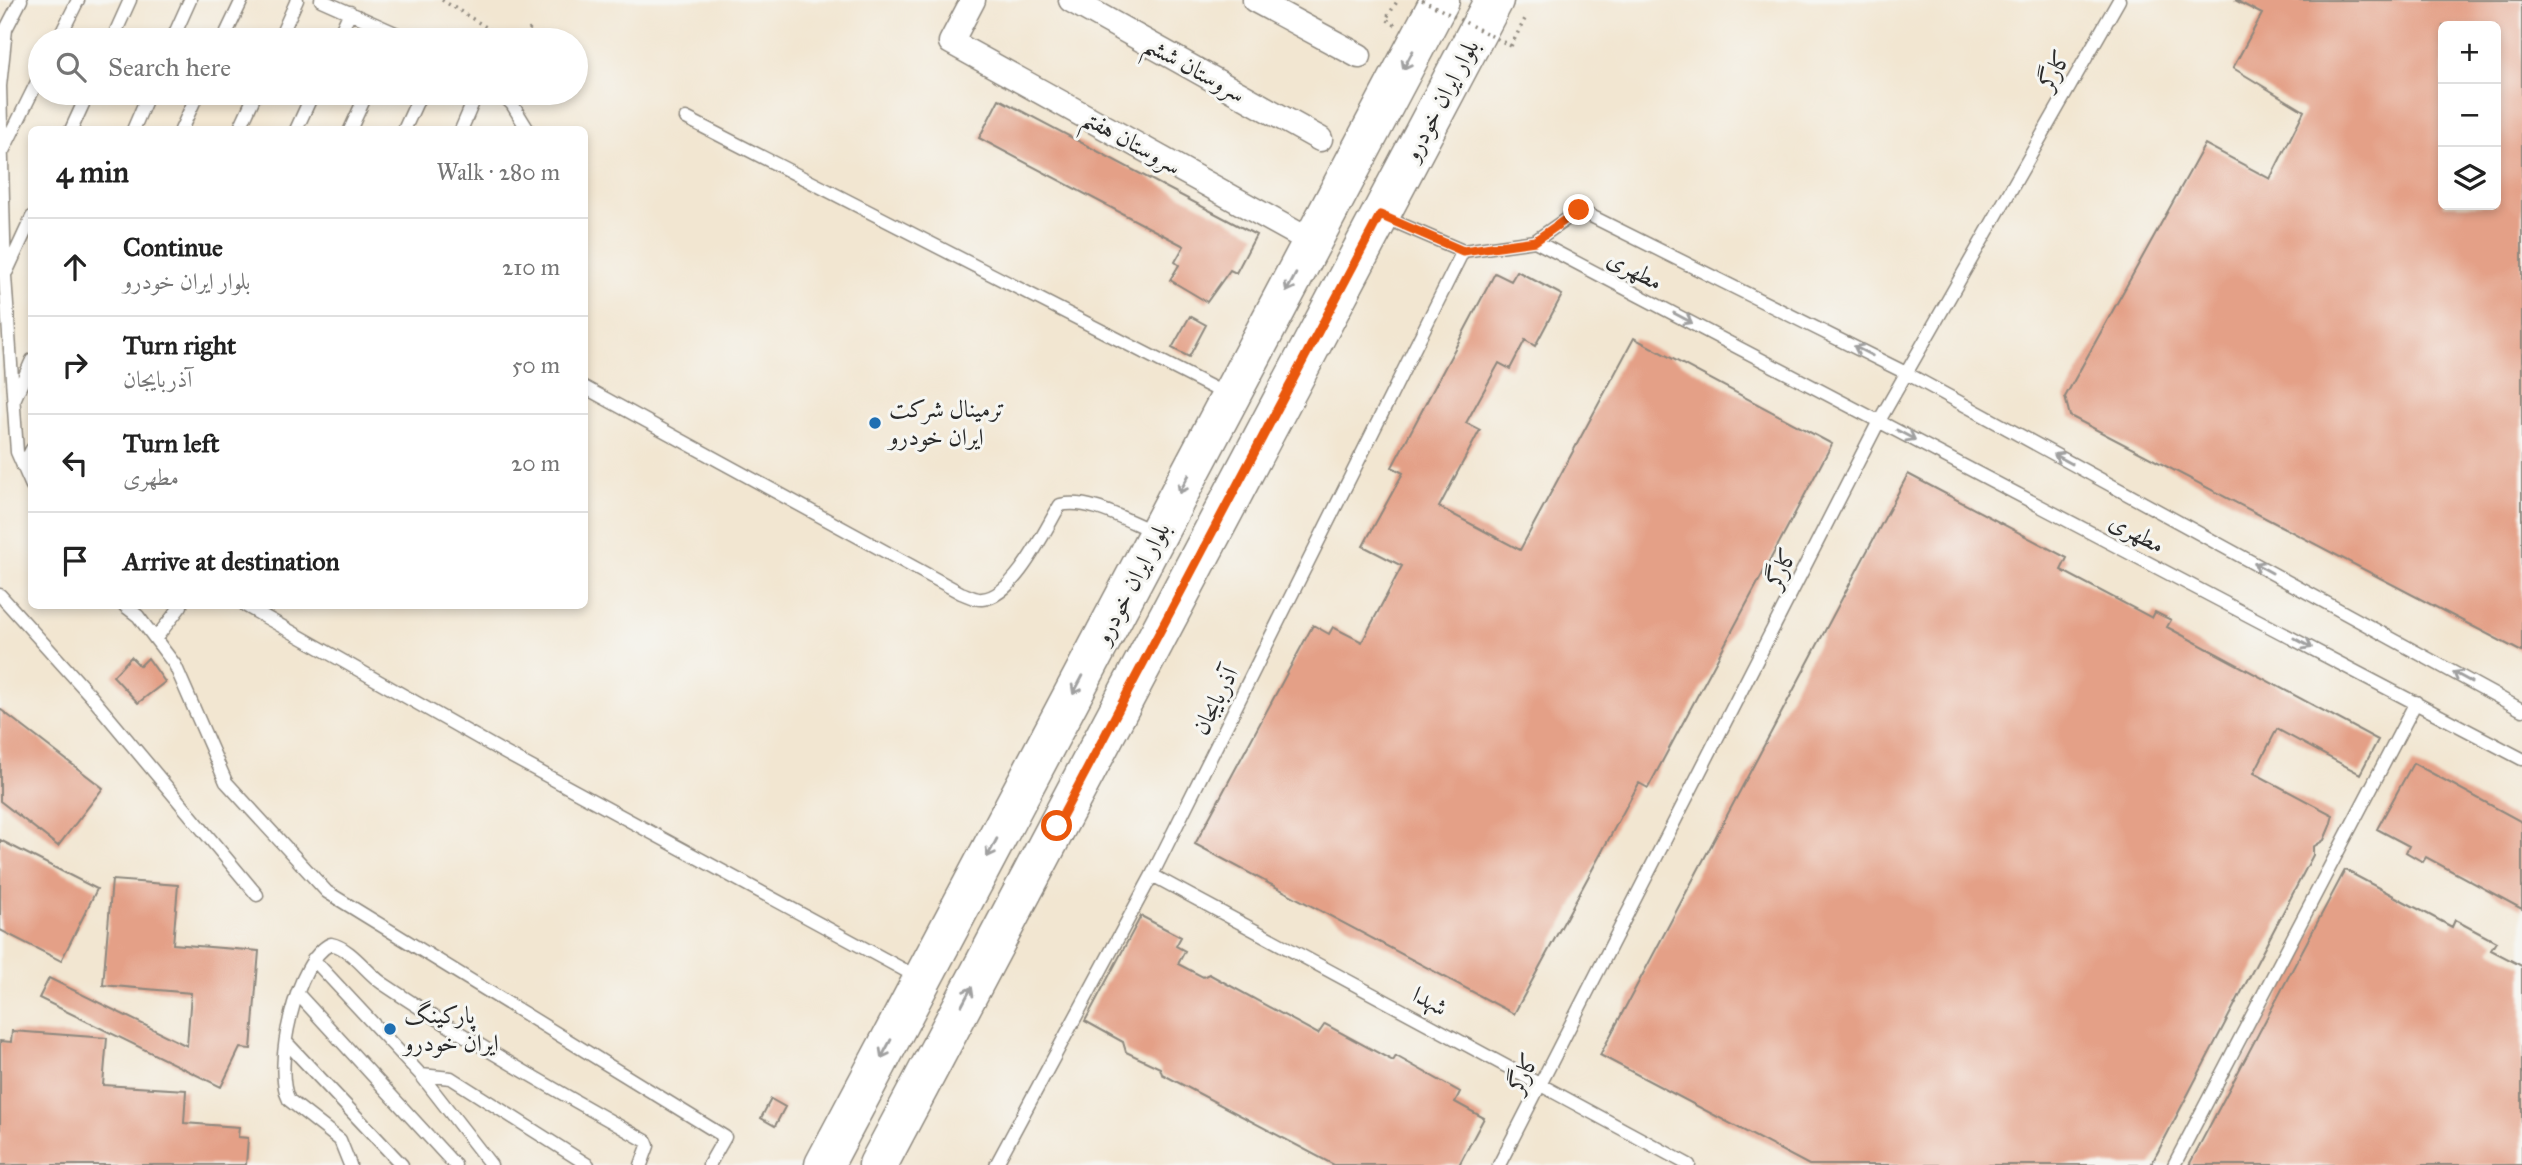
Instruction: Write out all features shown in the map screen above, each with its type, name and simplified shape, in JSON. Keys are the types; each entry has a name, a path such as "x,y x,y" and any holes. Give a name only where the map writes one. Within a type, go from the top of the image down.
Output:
{"main road":[{"name":"بلوار ایران خودرو","path":"824,1165 1440,0"},
{"name":"بلوار ایران خودرو","path":"878,1165 1380,215 1510,9"},
{"path":"1047,744 1088,768"},
{"path":"1016,803 1057,826"}],"street":[{"name":"سروستان هفتم","path":"973,0 951,42 1312,242"},
{"name":"سروستان ششم","path":"1071,0 1320,139"},
{"path":"1255,0 1359,56"}],"lane":[{"path":"21,0 6,29 0,86 5,276 13,402 17,452 28,478"},
{"path":"64,28 78,0"},
{"path":"117,28 130,0"},
{"path":"177,28 190,0"},
{"path":"229,28 242,0"},
{"path":"284,28 297,0"},
{"path":"321,0 379,28"},
{"name":"کارگر","path":"1499,1165 1879,421 2119,0"},
{"path":"343,28 350,12"},
{"path":"2,155 28,101"},
{"path":"73,126 82,105"},
{"path":"135,126 144,105"},
{"path":"183,126 192,105"},
{"path":"241,126 250,105"},
{"path":"298,126 307,105"},
{"path":"352,126 361,105"},
{"path":"406,126 415,105"},
{"path":"463,126 472,105"},
{"path":"513,105 526,126"},
{"path":"686,118 1230,397"},
{"name":"مطهری","path":"2522,710 1906,373 1579,210 1535,241 2522,759"},
{"path":"1380,215 1463,251 1535,241"},
{"path":"5,276 28,226"},
{"name":"آذربایجان","path":"996,1165 1152,875 1463,251"},
{"path":"13,402 28,369"},
{"path":"588,389 961,593 981,600 998,595 1017,575 1060,505 1072,502 1100,510 1158,533"},
{"path":"23,467 28,457"},
{"path":"0,595 99,706 257,895"},
{"path":"128,609 156,638 175,665 226,782 327,892 725,1137 709,1165"},
{"path":"156,638 179,609"},
{"path":"251,609 505,753 837,931 922,980"},
{"path":"2174,1165 2416,702"},
{"name":"شهدا","path":"1152,875 1689,1165"},
{"path":"351,1165 340,1140 289,1100 284,1091 286,1042 297,993 313,959 327,945 337,946 390,988 559,1092 646,1141 648,1146 640,1165"},
{"path":"313,959 421,1074 491,1165"},
{"path":"297,993 455,1165"},
{"path":"286,1042 402,1165"},
{"path":"421,1074 451,1078 588,1165"}],"path":[{"path":"442,0 488,28"},
{"path":"1386,19 1398,0"},
{"path":"1422,0 1511,46 1510,9"}],"building":[{"path":"2235,0 2522,0 2522,652 2070,416 2065,397 2205,144 2270,179 2304,111 2233,68 2262,14"},
{"path":"999,99 1256,235 1236,273 1230,270 1207,302 1170,280 1179,265 1175,262 1184,246 979,138"},
{"path":"1517,271 1562,295 1535,346 1525,340 1510,369 1499,363 1466,423 1480,430 1439,507 1520,550 1634,338 1832,444 1648,788 1639,783 1514,1014 1195,844 1313,625 1329,634 1333,627 1362,642 1402,566 1363,546 1403,473 1392,467 1495,273 1511,281"},
{"path":"1190,316 1206,325 1189,357 1172,348"},
{"path":"1908,474 2067,558 2061,570 2152,618 2155,612 2171,620 2167,627 2378,740 2360,774 2277,729 2254,773 2333,815 2330,826 2324,840 2313,847 2313,855 2151,1165 1809,1165 1600,1055"},
{"path":"131,657 140,666 148,658 165,682 138,703 113,676"},
{"path":"0,709 103,788 58,846 0,801"},
{"path":"2413,763 2522,822 2522,909 2426,857 2423,862 2406,852 2409,846 2377,829"},
{"path":"0,840 97,889 61,961 0,930"},
{"path":"2345,870 2452,927 2455,920 2496,942 2491,950 2522,966 2522,1165 2189,1165"},
{"path":"112,880 178,885 173,944 259,951 251,1049 240,1048 221,1087 39,998 49,978 187,1046 191,993 103,985"},
{"path":"1141,916 1181,937 1176,946 1185,951 1178,964 1203,977 1209,974 1318,1034 1325,1024 1393,1061 1396,1056 1460,1092 1455,1102 1484,1118 1459,1165 1334,1165 1162,1074 1160,1068 1126,1052 1123,1042 1085,1021"},
{"path":"12,1031 107,1038 103,1085 186,1090 184,1123 239,1127 238,1137 248,1138 246,1165 0,1165 0,1041 11,1042"},
{"path":"771,1099 785,1107 775,1126 761,1118"}],"place":[{"name":"ترمینال شرکت ایران خودرو","path":"875,423"},
{"name":"پارکینگ ایران خودرو","path":"390,1029"}],"route":[{"path":"1057,826 1380,215 1463,251 1535,241 1579,210"}]}
